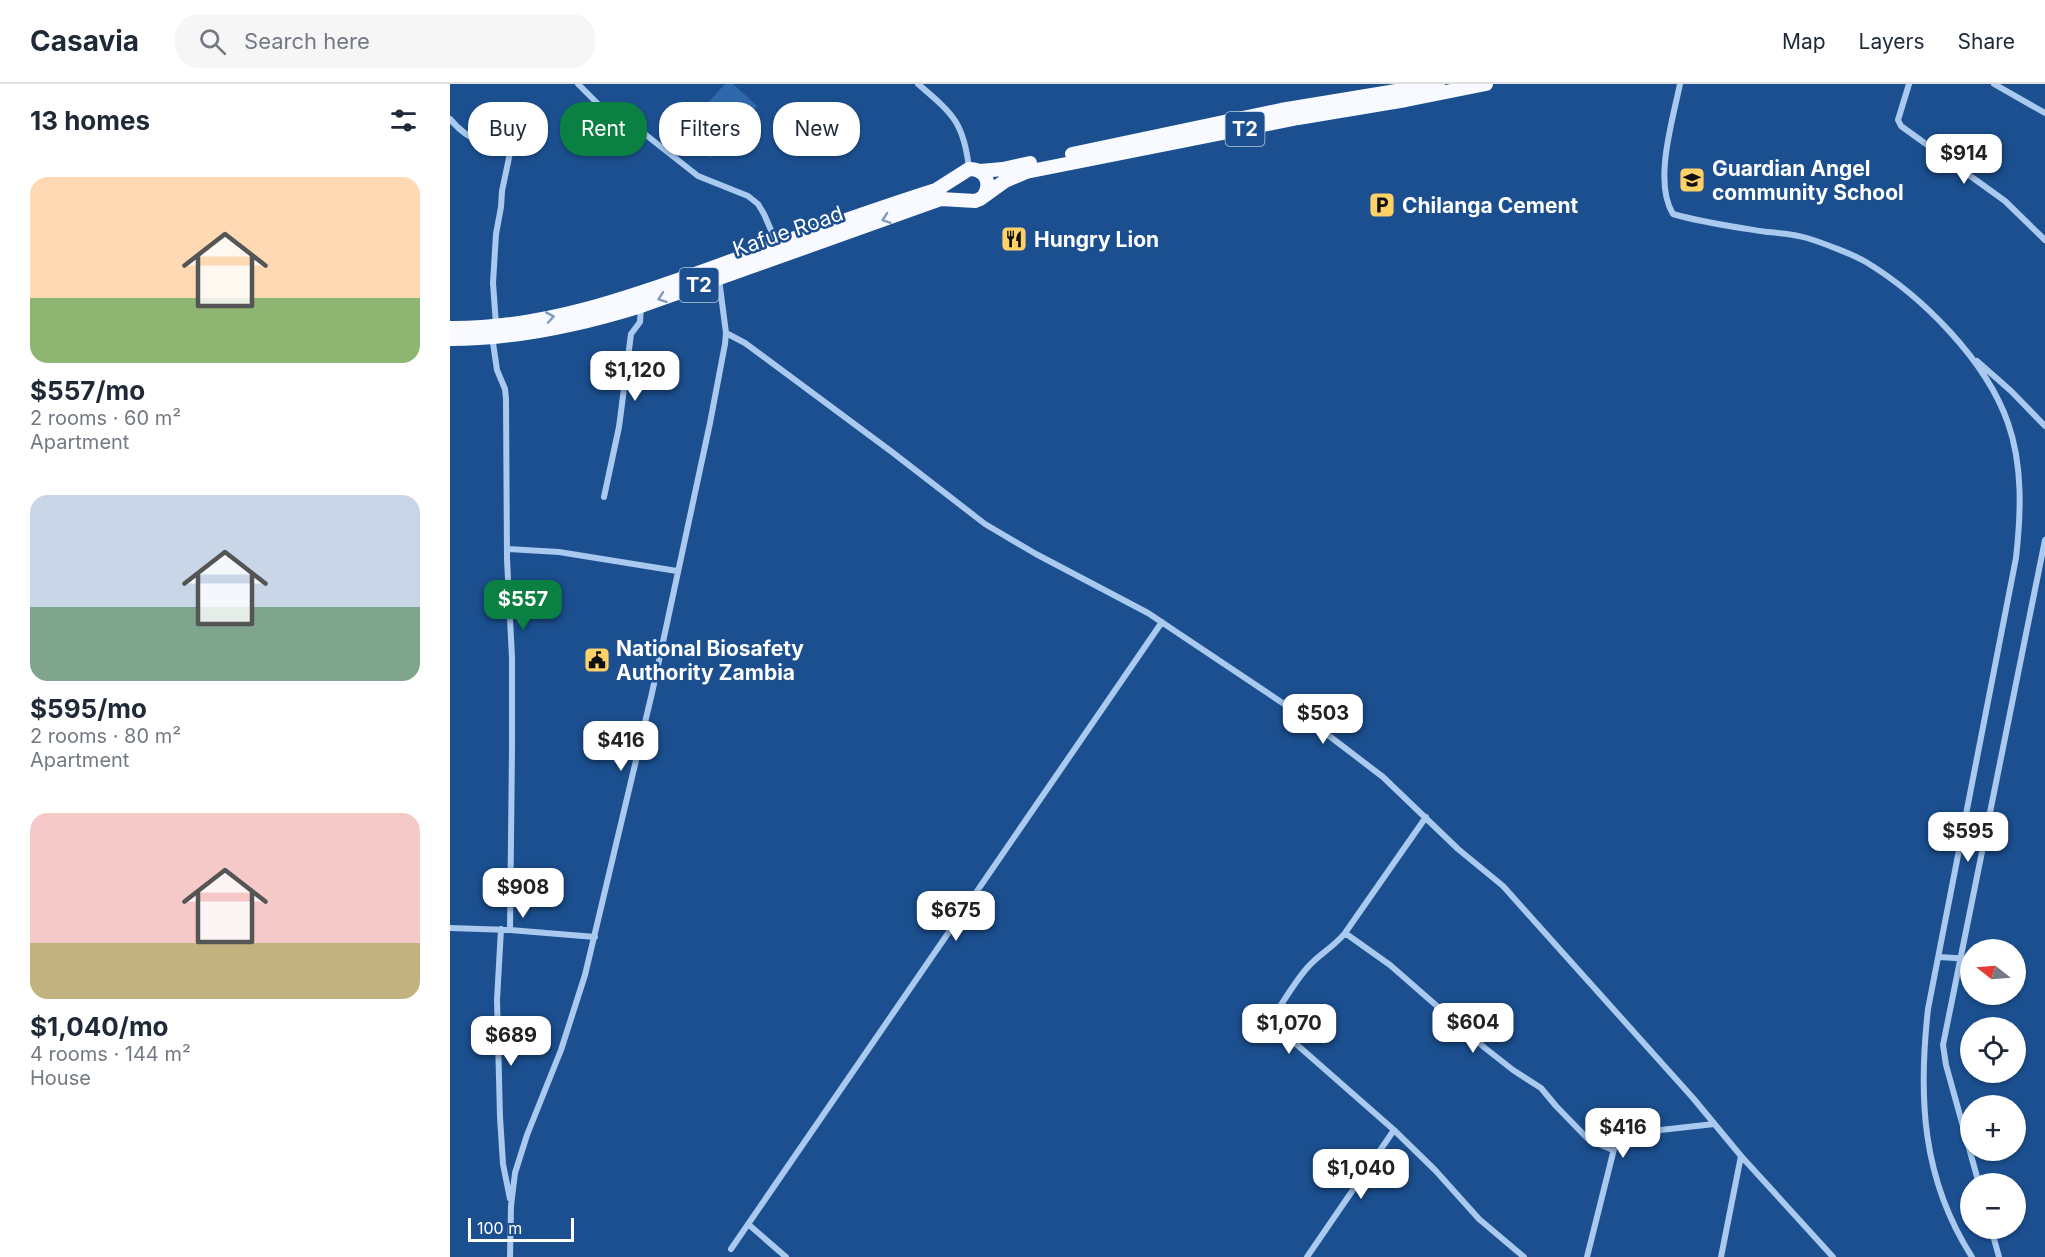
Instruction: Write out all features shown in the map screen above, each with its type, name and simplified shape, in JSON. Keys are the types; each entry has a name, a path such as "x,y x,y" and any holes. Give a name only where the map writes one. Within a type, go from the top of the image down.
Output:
{"highway":[{"name":"Kafue Road","path":"450,339 602,305 655,288 936,190 970,172 1002,169 1281,110 1438,84"},
{"name":"T2","path":"984,196 1005,181 1026,172 1298,118 1486,84"},
{"path":"970,172 987,180 987,191 984,196 975,201 964,199 956,188 970,172"},
{"name":"Kafue Road","path":"450,328 494,331 559,327 601,318 641,306 941,199 964,199"}],"street":[{"path":"578,84 599,105 627,120 698,176 748,196 758,204 777,244"},
{"path":"918,84 946,108 958,124 967,148 970,172"},
{"path":"1680,84 1668,145 1665,180 1668,206 1673,214 1693,220 1806,238 1863,261 1885,274 1936,318 2045,426"},
{"path":"1909,84 1899,113 1898,120 1901,126 2006,201 2045,240"},
{"path":"1994,84 2045,114"},
{"path":"450,119 462,133 485,144 506,148 510,153 495,243 493,283 497,370 505,389 506,399 507,549 513,748 510,930"},
{"path":"510,1257 515,1173 561,1050 595,937 650,704 710,423 726,333 719,278"},
{"path":"604,497 619,427 631,334 640,322 641,306"},
{"path":"726,333 745,343 985,524 1036,554 1127,600 1162,622 1332,737 1383,777 1458,849 1503,886 1833,1257"},
{"path":"1972,356 2000,404 2008,425 2020,487 2020,522 2016,558 1928,1008 1924,1043 1924,1091 1928,1147 1941,1195 1952,1222 1972,1257"},
{"path":"2000,404 2000,392 2011,391"},
{"path":"1965,939 2045,540"},
{"path":"507,549 559,552 677,572"},
{"path":"731,1249 1162,622"},
{"path":"1426,817 1345,933 1336,944 1327,952 1319,955 1306,969 1272,1019 1279,1029 1394,1130 1435,1170 1479,1219 1524,1257"},
{"path":"450,928 501,929 595,937"},
{"path":"501,929 497,1000 500,1117 503,1164 512,1206"},
{"path":"1345,933 1390,965 1485,1048 1541,1088 1589,1140 1613,1150"},
{"path":"1939,957 1960,959"},
{"path":"1960,964 1943,1050 1976,1173"},
{"path":"1587,1257 1617,1137 1625,1134 1714,1124"},
{"path":"1307,1257 1394,1130"},
{"path":"1721,1257 1741,1156"},
{"path":"748,1224 786,1257"},
{"path":"1994,1239 1999,1257"}],"shaded area":[{"path":"725,84 733,84 753,102 709,102"}],"place":[{"name":"Guardian Angel community School","path":"1692,180"},
{"name":"Chilanga Cement","path":"1382,205"},
{"name":"Hungry Lion","path":"1014,239"},
{"name":"National Biosafety Authority Zambia","path":"597,660"}]}
